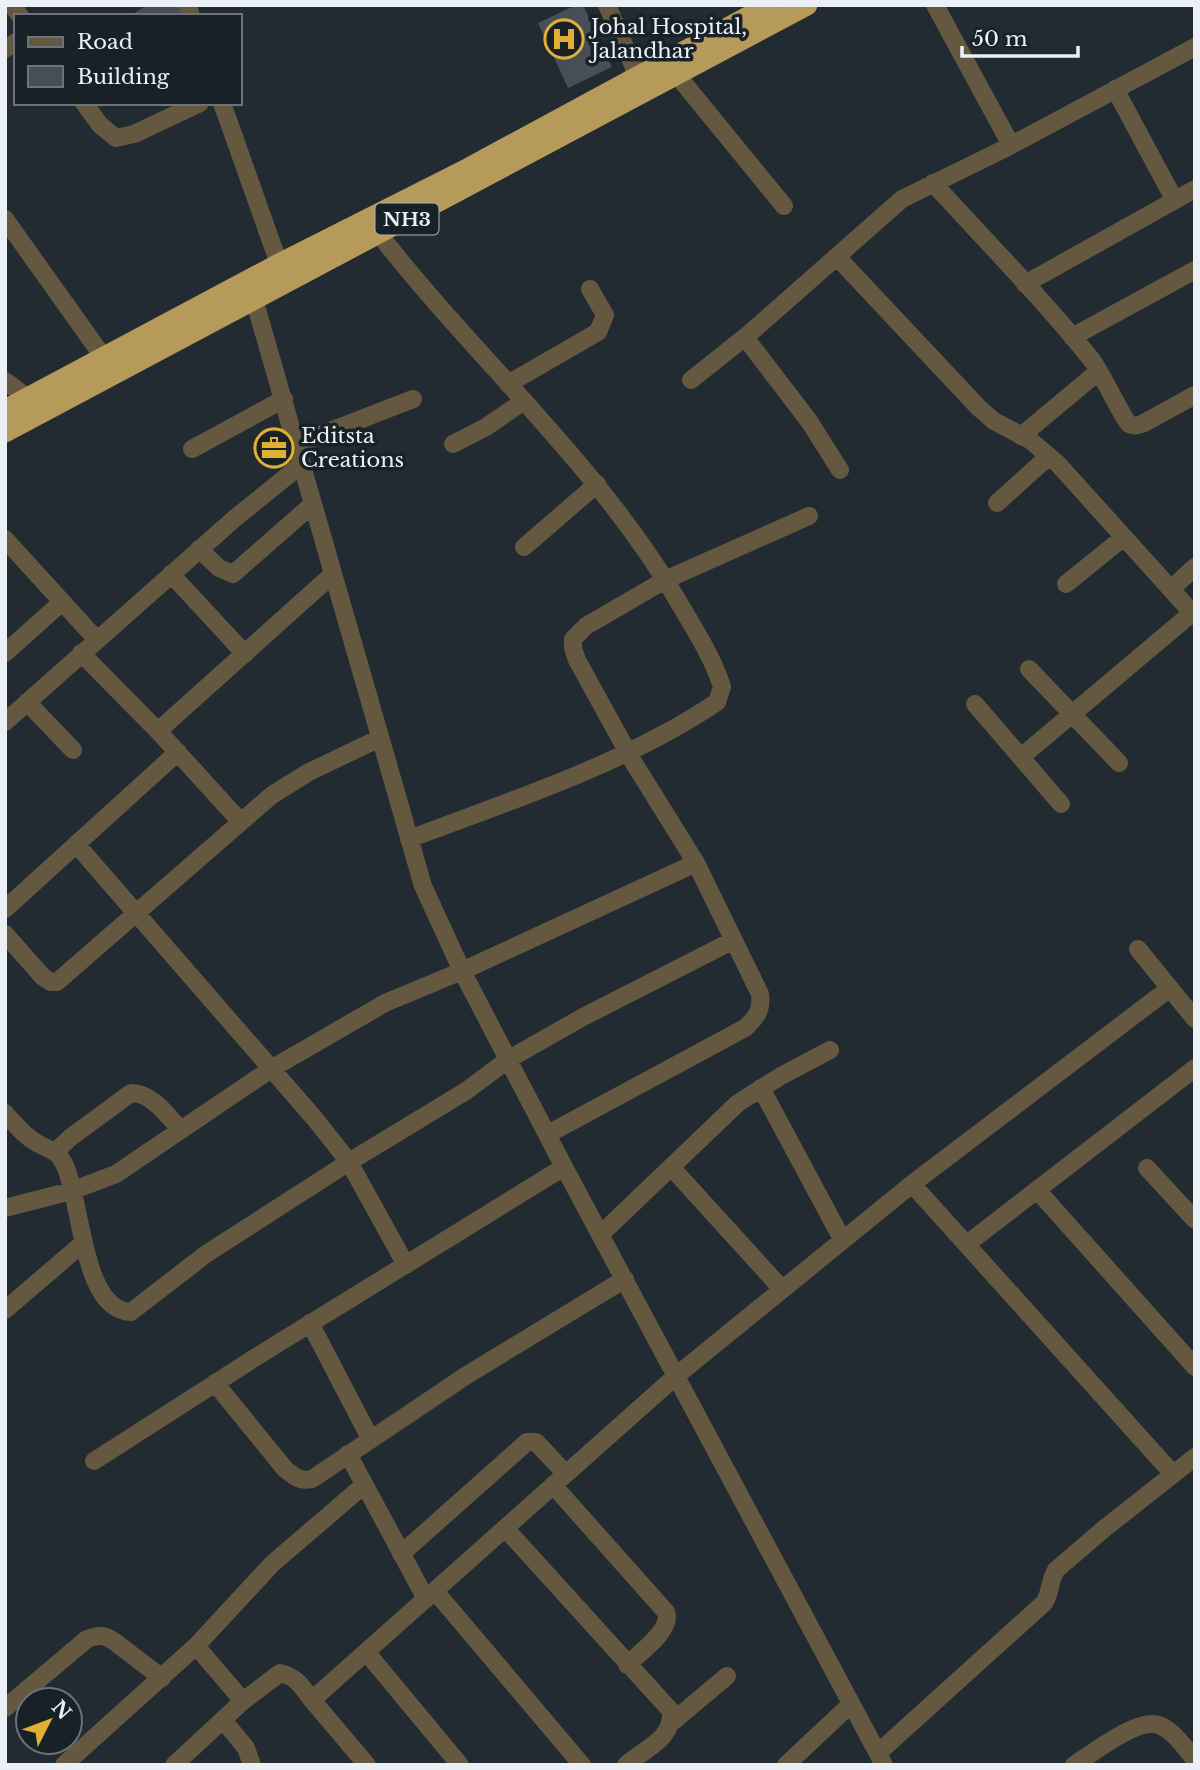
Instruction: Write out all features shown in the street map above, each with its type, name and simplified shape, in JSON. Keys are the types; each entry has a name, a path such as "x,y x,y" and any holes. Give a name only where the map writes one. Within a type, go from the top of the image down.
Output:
{"highway":[{"name":"NH3","path":"5,432 219,307 771,5"},
{"name":"NH3","path":"5,410 104,358 219,307 254,299 282,273 379,234 807,5"}],"street":[{"path":"607,5 638,77"},
{"path":"936,5 1010,145"},
{"path":"691,380 838,258 891,208 933,183 1195,47"},
{"path":"677,75 784,206"},
{"path":"1115,89 1174,199"},
{"path":"85,105 100,125 116,138 134,134 196,105"},
{"path":"223,105 282,273"},
{"path":"933,183 1072,337 1099,371 1125,419 1136,426 1195,395"},
{"path":"1025,284 1195,189"},
{"path":"5,219 104,358"},
{"path":"379,234 415,279 597,484 665,580 722,687 717,702 627,752 569,778 409,839"},
{"path":"838,258 979,408 994,421 1049,456 1194,614 1021,757"},
{"path":"1072,337 1195,270"},
{"path":"509,384 598,332 605,315 590,289"},
{"path":"254,299 424,886 462,971 564,1167 881,1759 1045,1603 1049,1596 1051,1578 1056,1570 1195,1457"},
{"path":"750,333 750,344 809,421 840,470"},
{"path":"1021,436 1099,371"},
{"path":"5,381 28,398"},
{"path":"192,449 284,399"},
{"path":"297,444 413,399"},
{"path":"453,444 486,427 524,401"},
{"path":"997,503 1049,456"},
{"path":"5,722 171,574 302,464"},
{"path":"524,547 597,484"},
{"path":"200,549 219,568 233,574 313,503"},
{"path":"548,1134 735,1034 758,1016 761,1006 761,994 696,863 627,752 577,660 573,639 586,626 665,580 809,516"},
{"path":"1066,584 1124,537"},
{"path":"5,539 96,640"},
{"path":"1171,589 1195,567"},
{"path":"171,574 245,653"},
{"path":"158,731 333,574"},
{"path":"5,653 62,602"},
{"path":"81,653 178,752 240,821"},
{"path":"1029,669 1119,763"},
{"path":"27,702 74,750"},
{"path":"975,704 1061,804"},
{"path":"5,934 43,977 57,982 240,821 285,786 380,738"},
{"path":"5,909 178,752"},
{"path":"76,844 349,1161 406,1265"},
{"path":"5,1208 71,1191 116,1174 271,1069 385,1003 462,971 696,863"},
{"path":"5,1114 37,1144 55,1152 65,1168 82,1244 97,1282 109,1303 123,1312 131,1312 205,1254 349,1161 466,1091 509,1059 583,1017 734,940"},
{"path":"1138,949 1195,1019"},
{"path":"312,1700 367,1654 676,1376 912,1184 1170,988"},
{"path":"601,1234 738,1103 830,1050"},
{"path":"967,1244 1195,1068"},
{"path":"761,1088 842,1239"},
{"path":"55,1152 131,1093 148,1097 180,1129"},
{"path":"94,1461 310,1323 564,1167"},
{"path":"671,1167 782,1289"},
{"path":"1147,1168 1195,1220"},
{"path":"912,1184 1173,1474"},
{"path":"1037,1190 1195,1367"},
{"path":"5,1310 82,1244"},
{"path":"215,1383 285,1469 297,1479 312,1479 467,1375 625,1279"},
{"path":"310,1323 370,1438"},
{"path":"401,1555 527,1442 536,1442 559,1479 666,1612 668,1617 665,1628 627,1665"},
{"path":"348,1454 401,1555 431,1595 582,1765"},
{"path":"64,1765 196,1646 271,1564 364,1485"},
{"path":"505,1528 671,1711 671,1723"},
{"path":"5,1708 87,1639 96,1635 116,1642 162,1678"},
{"path":"196,1646 243,1701"},
{"path":"367,1654 460,1765"},
{"path":"174,1765 243,1701 280,1673 297,1681 367,1765"},
{"path":"626,1765 657,1742 671,1723 727,1676"},
{"path":"786,1765 852,1704"},
{"path":"223,1720 249,1753 252,1765"},
{"path":"1074,1765 1133,1728 1146,1723 1157,1724 1168,1730 1195,1760"}],"building":[{"path":"147,5 182,5 187,14 133,14"},
{"path":"576,5 583,5 612,67 568,88 538,23"}],"place":[{"name":"Johal Hospital, Jalandhar","path":"564,39"},
{"name":"Editsta Creations","path":"274,448"}]}
